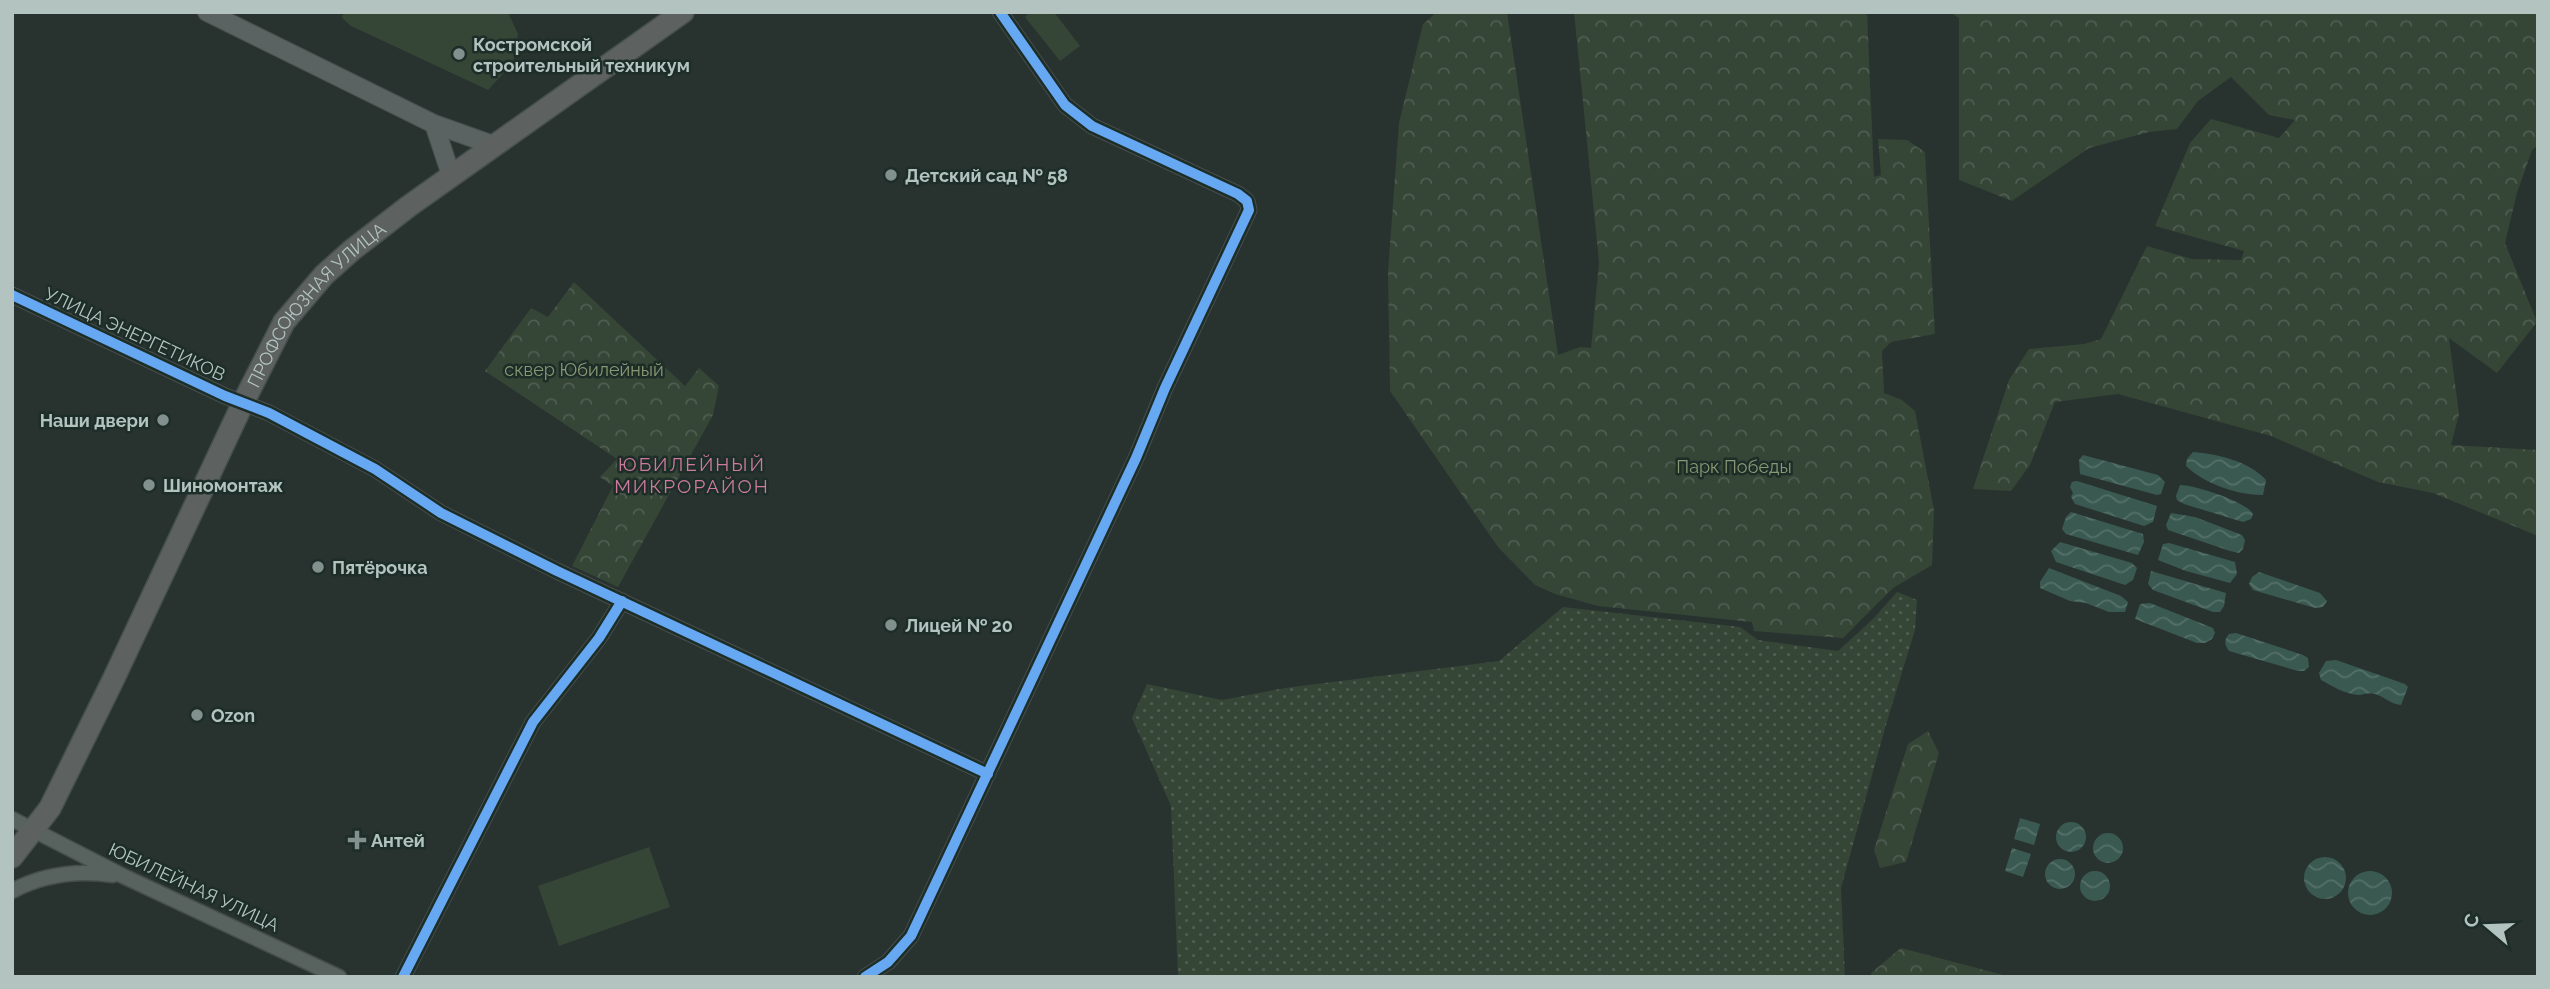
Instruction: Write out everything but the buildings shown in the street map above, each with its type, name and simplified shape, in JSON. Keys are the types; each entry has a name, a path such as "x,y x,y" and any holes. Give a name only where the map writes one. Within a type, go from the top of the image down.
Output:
{"highway":[{"name":"ПРОФСОЮЗНАЯ УЛИЦА","path":"12,857 50,807 284,322 312,289 352,250 451,175 684,12"}],"main road":[{"path":"207,12 434,124 494,145"},
{"path":"434,124 451,175"}],"street":[{"path":"865,977 888,961 911,936 1136,458 1165,388 1249,210 1247,201 1238,194 1092,126 1076,115 1065,105 1000,12"},
{"name":"УЛИЦА ЭНЕРГЕТИКОВ","path":"12,295 269,414 375,469 441,513 988,774"},
{"path":"403,977 533,722 599,638 622,601"},
{"name":"ЮБИЛЕЙНАЯ УЛИЦА","path":"12,819 123,876 340,977"},
{"path":"12,891 29,882 68,873 93,872 123,876"}],"green space":[{"path":"344,12 508,12 518,34 513,63 488,90 351,26 342,18"},
{"path":"1031,12 1054,12 1080,46 1060,61 1025,17"},
{"name":"Парк Победы","path":"1437,12 1507,12 1558,355 1580,347 1591,348 1599,262 1574,12 1867,12 1874,177 1881,175 1878,139 1907,140 1925,152 1935,334 1891,342 1882,351 1884,393 1902,400 1915,411 1934,510 1932,565 1893,588 1843,638 1754,631 1752,622 1598,606 1555,594 1535,585 1498,547 1390,391 1388,272 1399,123 1423,24"},
{"path":"1950,12 2538,12 2538,145 2532,150 2517,193 2505,243 2537,322 2497,373 2449,338 2459,414 2451,445 2538,450 2538,536 2433,493 2378,482 2271,436 2118,394 2055,402 2030,465 2011,491 1973,489 2009,380 2029,349 2084,344 2101,339 2147,246 2192,259 2241,260 2244,251 2155,226 2190,143 2211,119 2279,138 2295,120 2269,115 2231,77 2198,101 2177,129 2149,132 2089,148 2012,201 1959,180 1959,18"},
{"name":"сквер Юбилейный","path":"574,282 685,386 699,368 719,386 713,415 618,587 572,566 613,486 600,477 617,459 485,371 531,308 548,317"},
{"path":"1897,592 1917,600 1915,630 1841,888 1845,977 1178,977 1171,806 1132,718 1147,684 1222,700 1285,688 1499,661 1563,607 1740,627 1758,640 1838,651 1873,619"},
{"path":"1928,731 1939,753 1906,862 1880,868 1874,850 1908,744"},
{"path":"649,847 670,907 559,946 538,886"},
{"path":"1901,948 2011,977 1872,977 1871,973"}],"water":[{"path":"2193,452 2222,457 2251,468 2266,480 2263,495 2232,491 2202,478 2186,466 2187,459"},
{"path":"2083,455 2158,475 2165,482 2161,494 2080,474 2079,460"},
{"path":"2077,481 2157,506 2153,522 2144,526 2075,504 2070,487 2072,482"},
{"path":"2180,485 2208,491 2241,504 2253,514 2251,519 2243,522 2184,504 2177,500 2176,496"},
{"path":"2071,512 2143,534 2144,542 2138,555 2066,534 2062,529"},
{"path":"2171,513 2195,517 2242,535 2245,540 2243,549 2239,553 2230,551 2168,530 2166,525"},
{"path":"2060,542 2132,563 2137,568 2133,580 2125,585 2056,562 2051,551"},
{"path":"2169,543 2235,562 2237,574 2230,583 2158,560 2163,544"},
{"path":"2049,568 2121,596 2128,602 2125,612 2109,612 2086,603 2070,601 2040,588 2040,582"},
{"path":"2151,571 2226,593 2224,606 2220,612 2213,612 2153,590 2148,584"},
{"path":"2259,572 2320,593 2327,601 2323,607 2315,608 2253,590 2249,584 2252,577"},
{"path":"2150,603 2213,628 2215,633 2212,639 2197,643 2135,619 2140,604"},
{"path":"2236,633 2303,655 2308,658 2309,667 2298,671 2229,651 2225,644 2226,638 2229,634"},
{"path":"2336,660 2405,684 2408,687 2401,705 2373,693 2348,693 2321,680 2319,673 2326,661"},
{"path":"2020,818 2040,824 2034,845 2014,839"},
{"path":"2071,822 2082,826 2086,837 2082,848 2071,852 2060,848 2056,837 2060,826"},
{"path":"2108,833 2118,838 2123,848 2118,858 2108,863 2098,858 2093,848 2098,838"},
{"path":"2012,848 2031,854 2023,877 2005,871"},
{"path":"2325,857 2340,863 2346,878 2340,893 2325,899 2310,893 2304,878 2310,863"},
{"path":"2060,859 2066,860 2074,868 2074,880 2066,888 2060,889 2054,888 2046,880 2045,874 2046,868 2054,860"},
{"path":"2095,871 2101,872 2109,880 2109,892 2101,900 2095,901 2089,900 2081,892 2080,886 2081,880 2089,872"},
{"path":"2370,871 2385,878 2392,893 2385,908 2370,915 2355,908 2348,893 2355,878"}],"cycle path":[{"path":"865,977 888,962 911,936 1136,458 1165,388 1249,210 1247,201 1238,194 1092,126 1065,105 1000,12"},
{"path":"12,295 225,396 269,413 375,469 441,513 557,571 988,774"},
{"path":"403,977 533,722 599,638 622,601"}],"place":[{"name":"Костромской строительный техникум","path":"459,54"},
{"name":"Детский сад № 58","path":"891,175"},
{"name":"Наши двери","path":"163,420"},
{"name":"Шиномонтаж","path":"149,485"},
{"name":"Пятёрочка","path":"318,567"},
{"name":"Лицей № 20","path":"891,625"},
{"name":"Ozon","path":"197,715"},
{"name":"Антей","path":"357,840"}],"district":[{"name":"ЮБИЛЕЙНЫЙ МИКРОРАЙОН","path":"692,475"}]}
